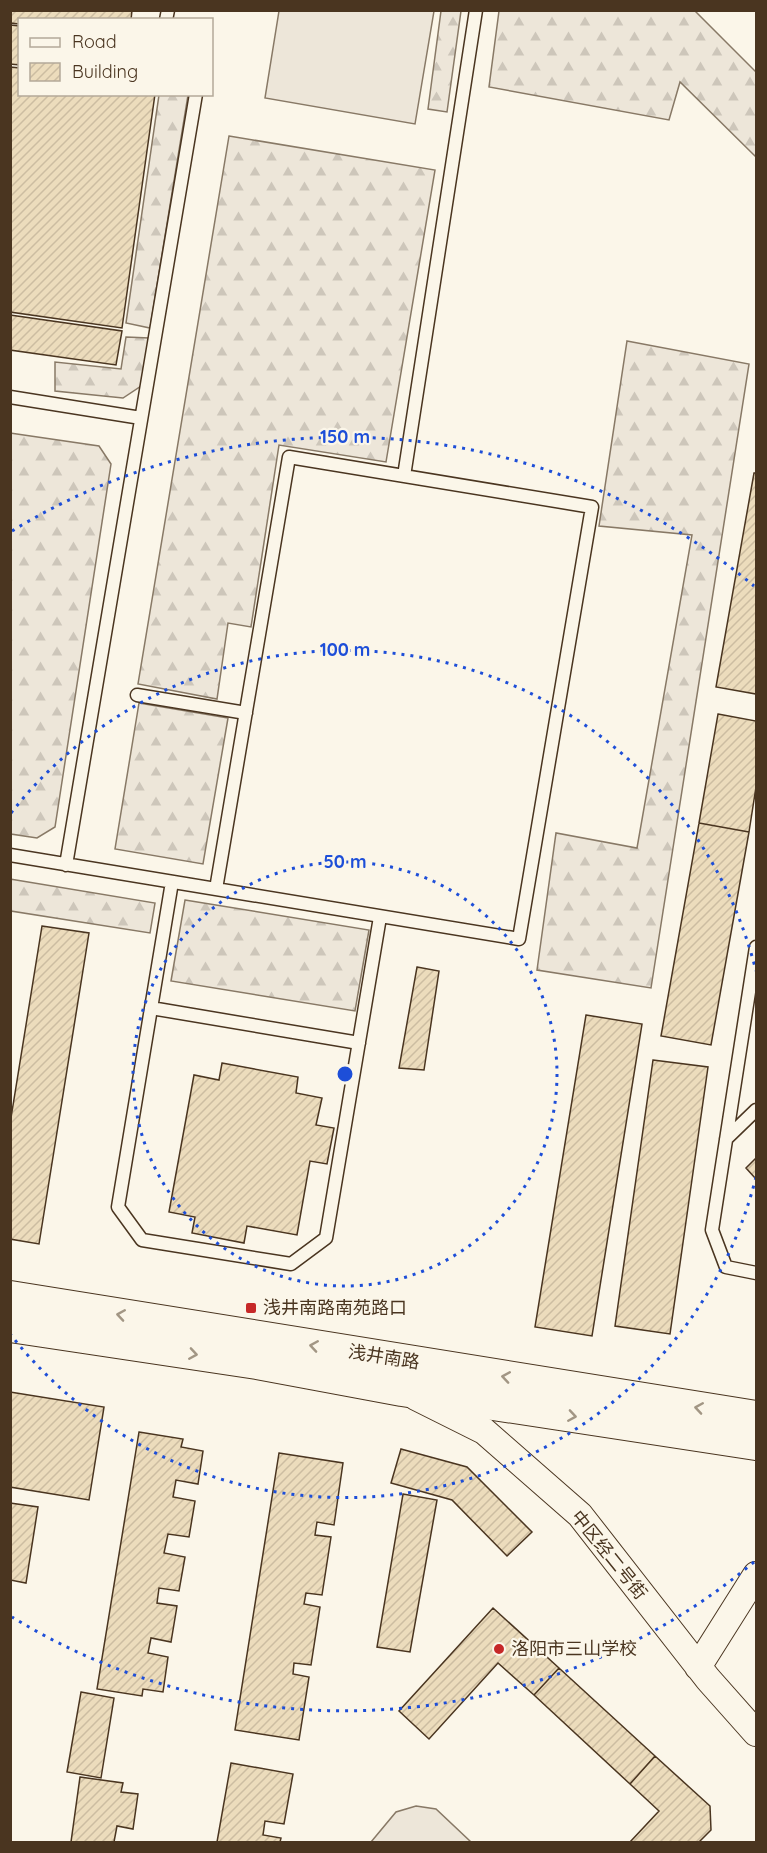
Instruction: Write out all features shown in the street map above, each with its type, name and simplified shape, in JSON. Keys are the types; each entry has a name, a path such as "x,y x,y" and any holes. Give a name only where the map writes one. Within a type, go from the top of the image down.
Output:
{"street":[{"name":"浅井南路","path":"10,1297 756,1417"},
{"name":"浅井南路","path":"10,1326 256,1363 402,1390 756,1444"},
{"name":"中区经二号街","path":"402,1390 484,1431 580,1515 703,1673 756,1733"},
{"path":"703,1673 756,1575"},
{"path":"703,1673 756,1603"}],"lane":[{"path":"404,476 476,10"},
{"path":"66,865 196,96"},
{"path":"10,397 141,418"},
{"path":"10,855 380,917 519,939 592,507 289,457 216,889"},
{"path":"138,695 246,713"},
{"path":"172,882 118,1207 142,1239 153,1241 291,1264 326,1238 380,917"},
{"path":"756,947 712,1230 726,1268 756,1273"},
{"path":"151,1008 359,1042"},
{"path":"726,1139 756,1110"}],"green space":[{"path":"279,11 434,11 415,124 265,98"},
{"path":"441,11 461,11 447,112 428,109"},
{"path":"499,11 695,11 756,72 756,157 680,82 669,120 489,87"},
{"path":"159,96 188,96 150,328 126,323"},
{"path":"229,136 435,170 386,462 279,445 251,627 228,623 217,699 138,684"},
{"path":"126,337 149,338 141,386 123,398 55,391 55,362 121,369"},
{"path":"627,341 749,364 651,988 537,970 556,833 637,848 692,535 599,526"},
{"path":"10,433 99,446 111,464 55,827 37,838 11,834"},
{"path":"139,703 228,718 203,864 115,849"},
{"path":"10,879 155,903 150,933 11,911"},
{"path":"185,900 369,930 355,1011 171,981"},
{"path":"416,1806 436,1809 471,1842 371,1842 396,1812"}],"building":[{"path":"10,10 132,10 131,18 18,18 18,24 10,23"},
{"path":"10,25 18,26 18,65 10,64"},
{"path":"10,67 18,68 18,96 155,96 122,328 10,312"},
{"path":"10,315 122,331 116,365 10,350"},
{"path":"754,473 756,473 756,694 716,687"},
{"path":"718,714 756,721 756,787 749,832 699,823"},
{"path":"699,823 749,832 711,1045 661,1036"},
{"path":"42,926 89,933 39,1244 10,1239 10,1124"},
{"path":"417,967 439,971 424,1070 399,1068"},
{"path":"586,1015 642,1024 592,1336 535,1327"},
{"path":"653,1060 708,1067 670,1334 615,1326"},
{"path":"222,1063 298,1077 296,1093 322,1098 316,1125 334,1128 327,1164 310,1161 297,1235 247,1226 244,1243 192,1233 195,1217 169,1212 194,1075 219,1080"},
{"path":"756,1158 756,1179 746,1168"},
{"path":"10,1392 104,1407 89,1500 10,1487"},
{"path":"139,1432 183,1439 181,1447 203,1451 198,1484 176,1480 173,1497 195,1501 189,1537 168,1534 164,1553 185,1557 179,1591 159,1588 157,1603 177,1606 171,1642 151,1638 148,1653 168,1657 163,1692 143,1689 142,1696 97,1689"},
{"path":"401,1449 467,1467 532,1532 507,1556 452,1500 391,1483"},
{"path":"279,1453 343,1463 334,1525 317,1522 315,1535 331,1537 322,1595 306,1593 304,1604 320,1607 311,1665 294,1663 293,1674 309,1677 299,1740 235,1730"},
{"path":"403,1494 437,1500 410,1652 377,1647"},
{"path":"10,1503 38,1507 26,1583 10,1580"},
{"path":"493,1608 559,1668 534,1695 498,1663 429,1739 399,1711"},
{"path":"559,1668 655,1756 630,1784 534,1695"},
{"path":"81,1692 114,1698 101,1778 67,1772"},
{"path":"655,1756 710,1806 711,1830 699,1842 630,1842 659,1811 630,1784"},
{"path":"231,1763 293,1774 284,1824 265,1821 263,1835 281,1838 280,1842 217,1842"},
{"path":"80,1777 123,1783 121,1792 138,1794 133,1829 117,1826 114,1842 71,1842"}],"place":[{"name":"浅井南路南苑路口","path":"251,1308"},
{"name":"洛阳市三山学校","path":"499,1649"}]}
